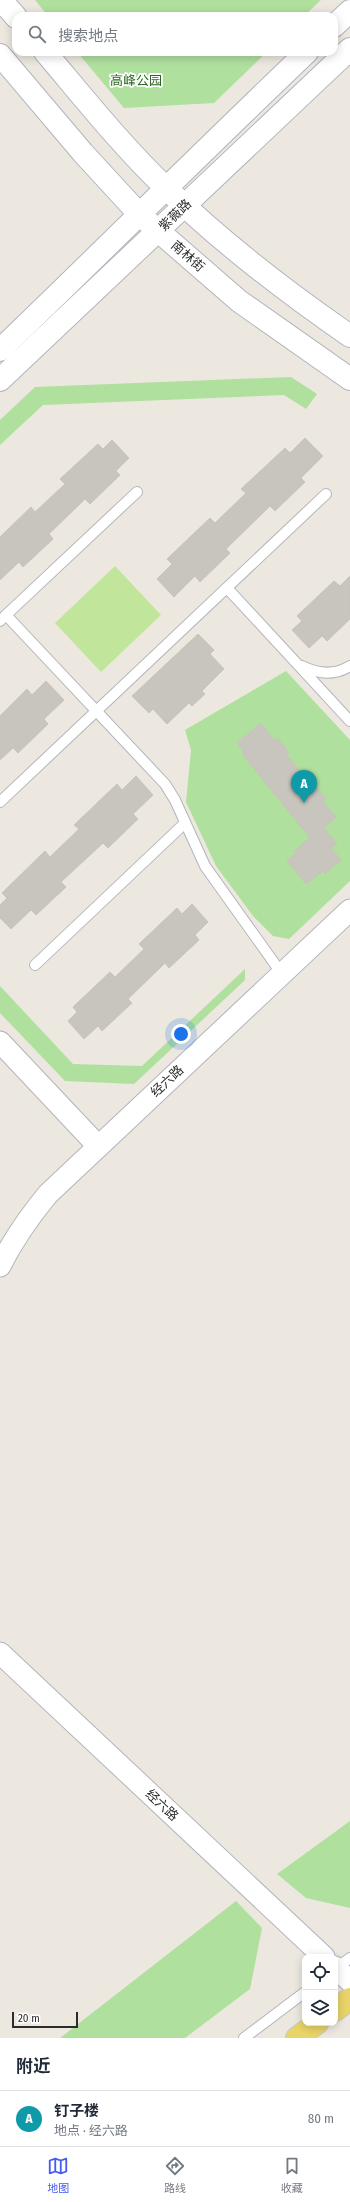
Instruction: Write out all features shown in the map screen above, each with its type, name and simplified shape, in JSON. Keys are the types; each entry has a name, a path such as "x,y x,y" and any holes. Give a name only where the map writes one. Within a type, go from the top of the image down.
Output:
{"main road":[{"path":"2,0 12,12"},
{"path":"338,22 350,11"},
{"name":"紫薇路","path":"0,380 350,49"},
{"name":"南林街","path":"0,55 83,153 140,215 240,301 350,379"},
{"path":"48,56 107,126 165,188 184,206 265,275 350,336"},
{"name":"紫薇路","path":"0,350 140,215 165,188 303,56"},
{"path":"338,2008 350,1998"},
{"path":"297,2038 313,2026"}],"street":[{"name":"经六路","path":"0,1266 10,1246 30,1216 48,1194 350,910"},
{"path":"0,1042 98,1146"},
{"name":"经六路","path":"0,1653 324,1954"}],"lane":[{"path":"137,492 3,618 96,711 165,784 186,823 210,875 282,974"},
{"path":"0,802 326,494"},
{"path":"227,588 350,721"},
{"path":"298,665 322,673 334,673 350,666"},
{"path":"35,965 186,823"},
{"path":"244,2038 302,1994"}],"green space":[{"path":"35,0 321,0 308,12 45,12"},
{"name":"高峰公园","path":"80,56 263,56 214,103 124,108"},
{"path":"291,377 317,394 306,409 284,395 43,405 0,445 0,420 35,387"},
{"path":"115,566 161,615 101,672 55,623"},
{"path":"286,671 350,740 350,881 289,939 273,936 253,916 216,866 186,802 191,750 185,730"},
{"path":"245,969 245,980 134,1084 65,1081 0,1013 0,986 73,1064 142,1066"},
{"path":"350,1821 350,1908 306,1898 277,1874"},
{"path":"236,1901 262,1928 250,1989 185,2038 60,2038"}],"building":[{"path":"305,438 323,456 301,478 305,482 275,511 270,506 226,549 230,553 200,582 195,576 174,597 157,579 172,564 167,559 210,518 215,523 246,493 241,489 285,448 290,453"},
{"path":"112,440 129,458 116,471 120,475 90,504 85,499 49,534 53,539 23,567 19,562 0,580 0,537 31,507 35,512 65,484 60,479 98,444 103,449"},
{"path":"350,576 350,619 327,641 322,636 309,648 292,630 302,621 297,616 334,581 340,586"},
{"path":"198,634 214,650 210,654 224,669 202,691 205,694 192,706 189,703 167,724 153,709 149,713 132,696"},
{"path":"46,681 64,700 44,719 48,724 18,753 13,748 0,760 0,716 27,689 32,695"},
{"path":"261,723 274,740 277,738 289,752 286,754 312,786 314,784 326,799 323,801 336,817 324,828 337,844 331,848 341,860 325,874 323,871 306,884 287,861 296,853 294,851 310,838 242,754 244,752 237,743"},
{"path":"136,776 153,795 133,814 138,819 108,848 103,843 61,882 66,887 36,915 31,910 11,929 0,918 0,905 7,898 2,893 45,851 50,857 79,829 74,825 117,784 122,790"},
{"path":"192,904 208,922 195,935 199,940 169,968 165,963 128,999 132,1003 102,1031 98,1026 84,1039 68,1021 77,1012 73,1007 110,972 115,977 144,949 139,944 177,908 182,914"}],"place":[{"name":"钉子楼","path":"304,803"}]}
